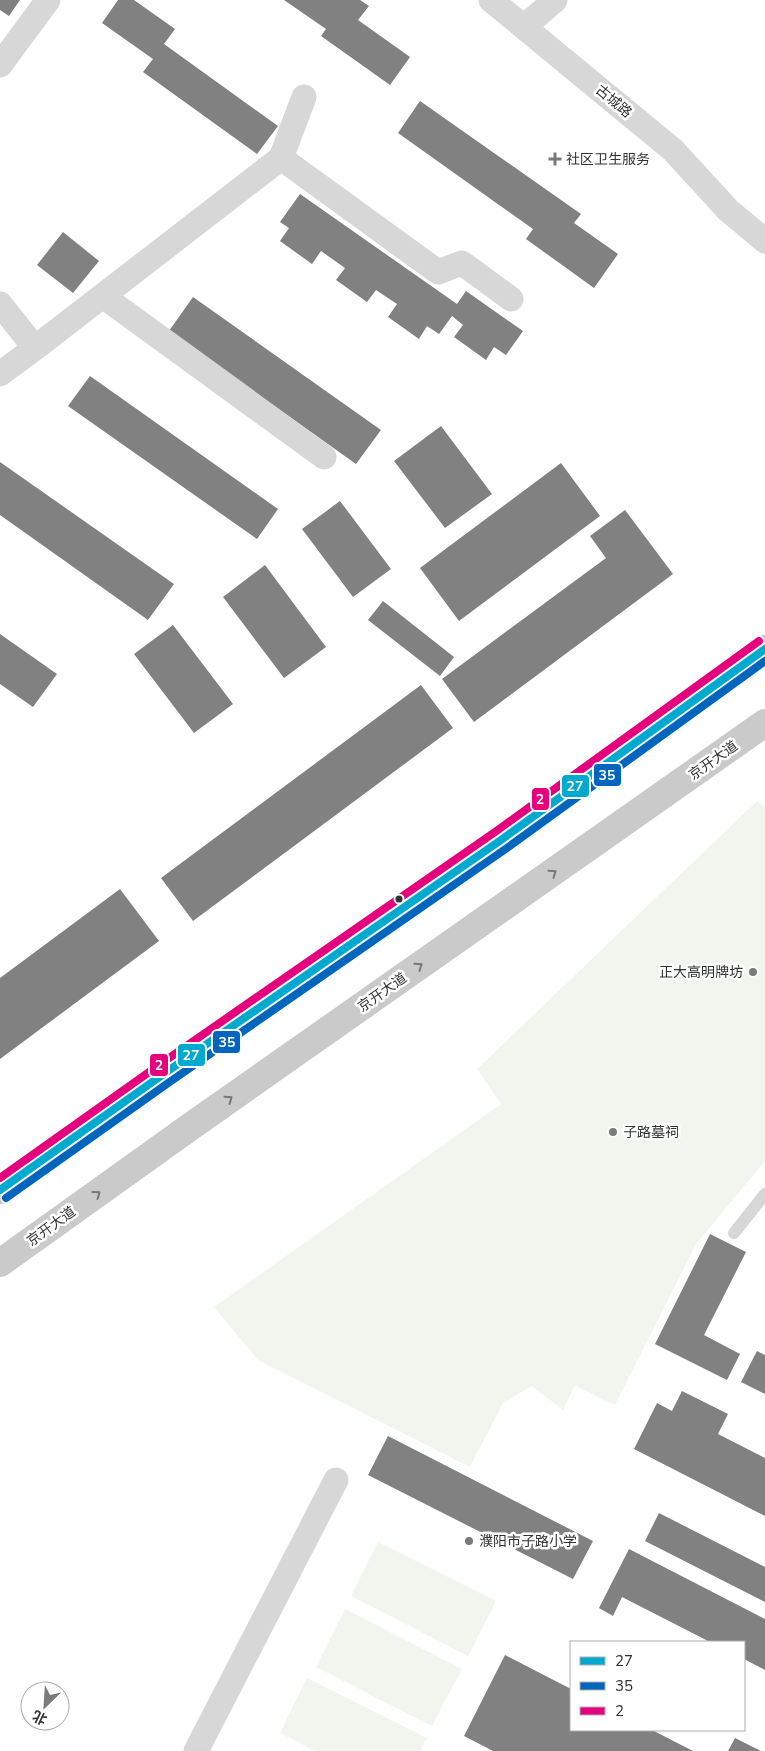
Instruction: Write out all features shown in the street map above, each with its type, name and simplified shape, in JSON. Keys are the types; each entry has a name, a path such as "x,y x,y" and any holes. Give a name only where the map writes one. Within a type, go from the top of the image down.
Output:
{"main road":[{"path":"0,1190 501,840 765,649"},
{"name":"京开大道","path":"0,1263 197,1122 765,723"}],"street":[{"path":"0,65 48,0"},
{"name":"古城路","path":"490,0 673,150 728,210 765,241"},
{"path":"524,27 555,0"},
{"path":"0,374 104,297 281,158 304,97"},
{"path":"281,158 438,272 462,262 510,298"},
{"path":"104,297 324,456"},
{"path":"0,304 35,348"},
{"path":"196,1751 336,1480"}],"lane":[{"path":"734,1233 765,1194"}],"shaded area":[{"name":"子路墓祠","path":"757,801 765,807 765,1161 696,1244 615,1405 575,1385 563,1410 532,1386 503,1403 470,1467 258,1360 214,1307 501,1104 477,1069"},
{"path":"378,1542 496,1601 468,1656 351,1596"},
{"path":"345,1609 462,1669 432,1726 316,1667"},
{"path":"307,1678 427,1738 420,1751 315,1751 280,1733"}],"building":[{"path":"0,0 20,0 9,16 0,10"},
{"path":"118,0 134,0 175,29 164,44 278,126 257,154 143,72 153,59 102,23"},
{"path":"284,0 360,0 369,6 358,20 410,57 390,85 321,36 326,29"},
{"path":"420,101 581,214 574,223 618,254 594,288 526,239 533,229 398,133"},
{"path":"300,194 457,304 466,291 523,331 506,355 494,347 486,360 454,337 463,325 452,316 439,334 427,326 419,339 388,317 397,304 376,290 367,302 336,280 345,268 321,251 312,264 280,241 289,228 280,222"},
{"path":"63,232 99,261 73,293 37,265"},
{"path":"193,297 381,430 356,464 169,331"},
{"path":"90,376 278,509 257,539 68,406"},
{"path":"441,426 492,494 445,528 394,461"},
{"path":"0,462 174,584 148,620 0,515"},
{"path":"561,463 600,516 459,621 420,568"},
{"path":"340,501 391,569 353,597 302,529"},
{"path":"625,510 673,574 474,722 442,679 606,558 590,536"},
{"path":"265,565 326,647 284,678 223,597"},
{"path":"383,601 454,657 440,676 368,620"},
{"path":"173,625 233,704 194,733 134,654"},
{"path":"0,634 57,674 33,707 0,684"},
{"path":"421,685 453,728 193,921 161,878"},
{"path":"120,889 159,941 0,1059 0,978"},
{"path":"710,1234 746,1252 704,1335 740,1354 727,1380 655,1344"},
{"path":"757,1351 765,1355 765,1394 741,1382"},
{"path":"682,1391 728,1414 718,1434 765,1458 765,1516 634,1449 657,1403 672,1411"},
{"path":"388,1436 593,1541 573,1579 368,1475"},
{"path":"659,1513 765,1567 765,1602 645,1541"},
{"path":"629,1549 765,1619 765,1670 745,1660 745,1641 708,1641 622,1597 613,1616 599,1608"},
{"path":"505,1655 570,1688 570,1731 654,1731 693,1751 493,1751 464,1736"},
{"path":"735,1738 761,1751 728,1751"}],"transit line":[{"name":"2","path":"0,1178 159,1065 495,832 759,641"},
{"name":"27","path":"0,1190 501,840 765,649"},
{"name":"35","path":"6,1198 507,848 765,661"}],"place":[{"name":"社区卫生服务","path":"555,159"},
{"name":"正大高明牌坊","path":"753,972"},
{"name":"子路墓祠","path":"613,1132"},
{"name":"濮阳市子路小学","path":"469,1541"}]}
